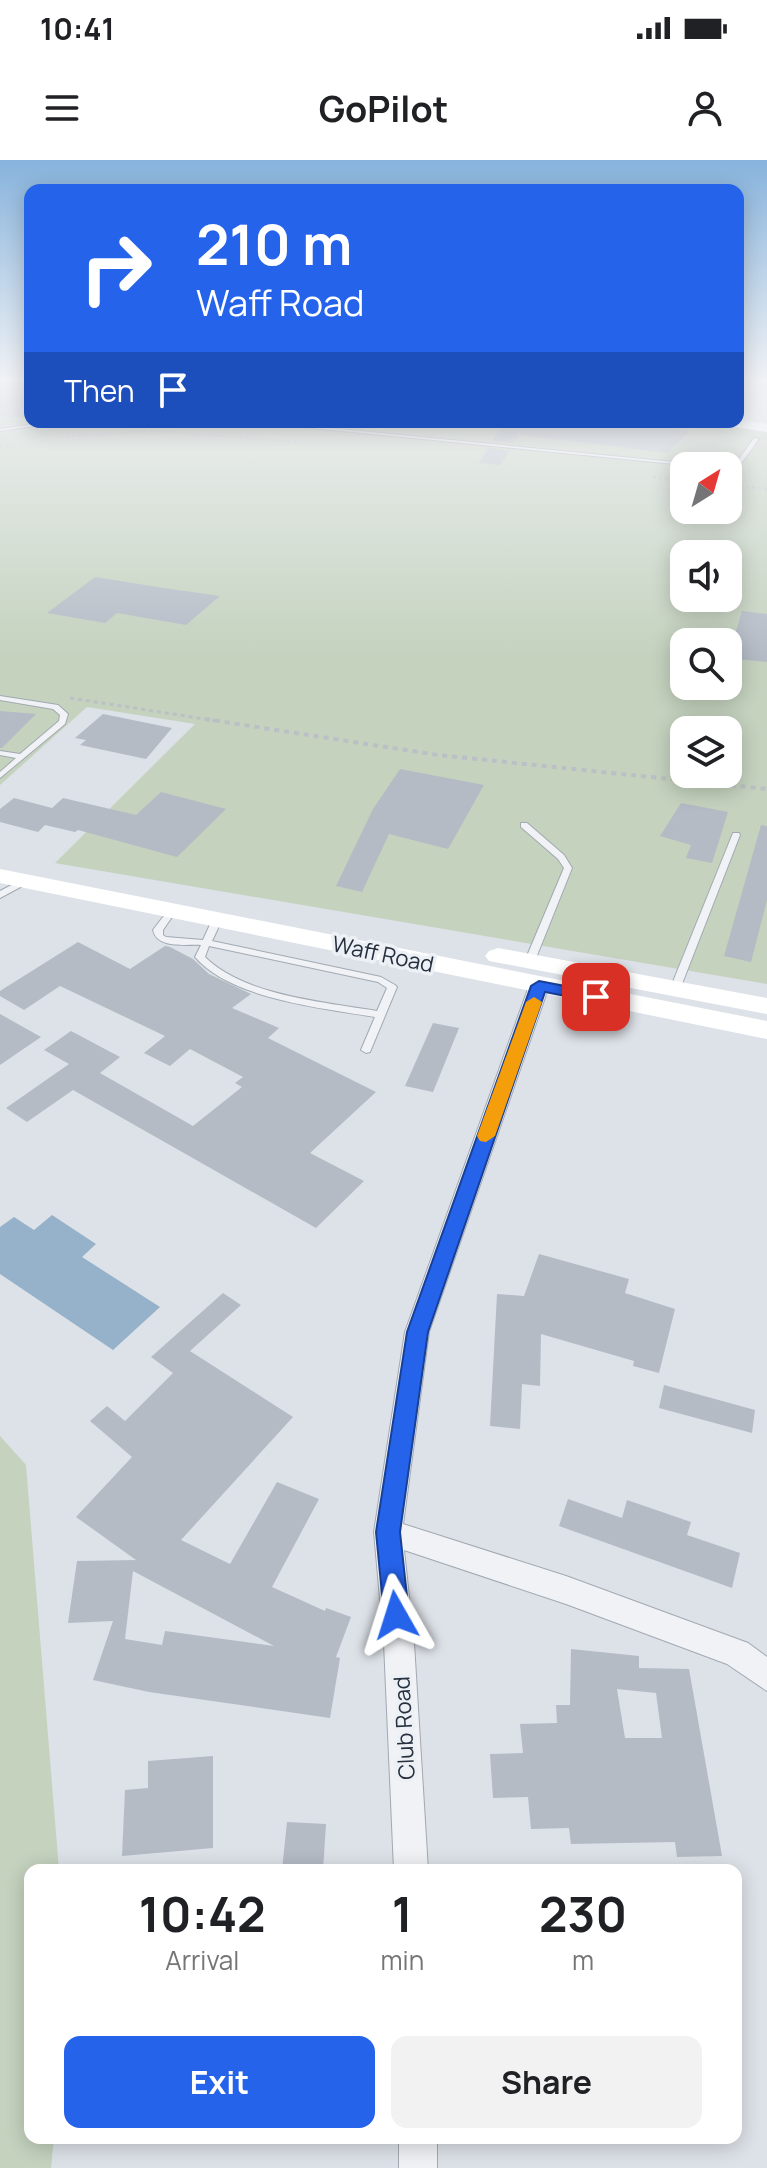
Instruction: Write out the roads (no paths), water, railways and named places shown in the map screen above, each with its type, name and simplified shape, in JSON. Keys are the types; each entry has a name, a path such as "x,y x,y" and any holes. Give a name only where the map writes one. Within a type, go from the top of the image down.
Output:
{"street":[{"name":"Waff Road","path":"0,855 534,974 767,1030"},
{"name":"Waff Road","path":"12,878 172,911 212,931 534,974 675,989 767,1006"},
{"name":"Club Road","path":"411,1864 399,1643 388,1532 417,1332 534,974"},
{"path":"388,1532 566,1590 737,1653 767,1676"},
{"path":"418,2144 418,2168"}],"lane":[{"path":"0,698 55,707 64,714 62,722 0,776"},
{"path":"0,753 22,757"},
{"path":"524,825 561,857 568,868 534,974"},
{"path":"675,989 736,835"},
{"path":"0,895 12,878"},
{"path":"366,1050 381,1015 392,987 381,980 212,931 200,954 201,961 254,989 381,1015"}],"water":[{"path":"52,1215 96,1244 82,1257 160,1307 113,1350 0,1274 0,1227 14,1217 34,1230"}]}
